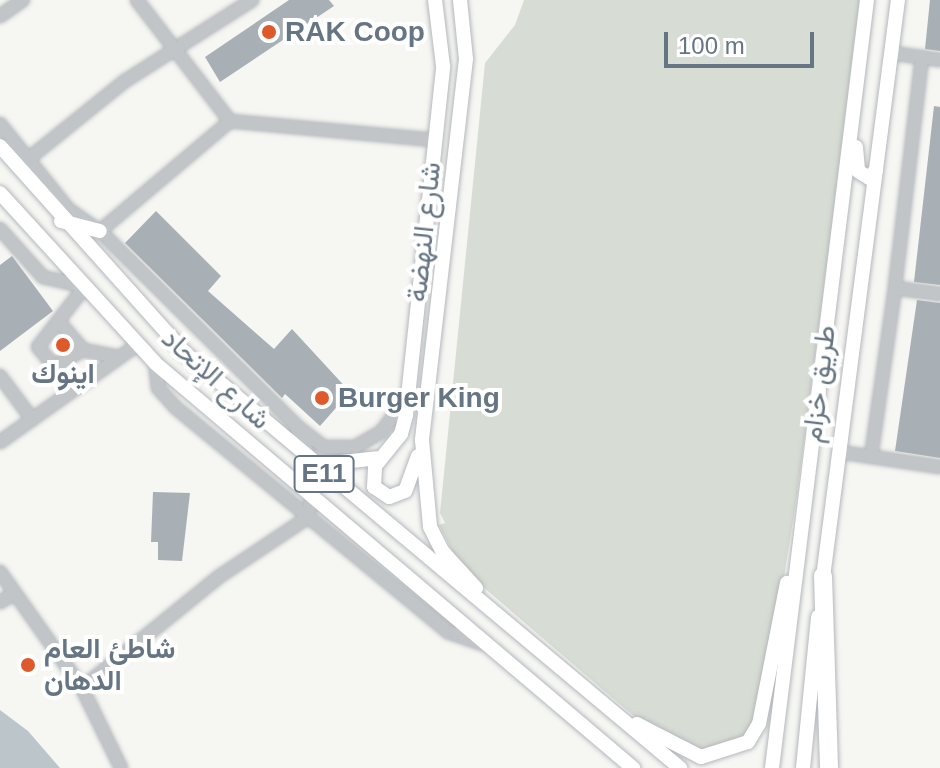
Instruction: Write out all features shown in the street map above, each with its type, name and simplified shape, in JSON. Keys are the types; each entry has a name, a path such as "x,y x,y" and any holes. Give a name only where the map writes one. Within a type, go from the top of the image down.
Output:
{"highway":[{"path":"823,576 829,768"}],"main road":[{"name":"شارع النهضة","path":"380,458 401,434 408,396 443,32 435,0"},
{"name":"شارع النهضة","path":"422,440 466,59 460,0"},
{"name":"طريق خزام","path":"772,768 867,0"},
{"name":"طريق خزام","path":"803,768 823,576 898,0"},
{"path":"854,111 858,171 869,178 876,170"},
{"name":"شارع الإتحاد","path":"0,146 61,221 186,354 313,465 680,768"},
{"name":"شارع الإتحاد","path":"0,193 82,288 155,363 311,501 633,768"},
{"path":"61,221 100,231"},
{"path":"313,465 380,458 374,487 398,496 411,484 422,440"},
{"path":"422,440 424,502 437,539 521,634"},
{"path":"606,707 701,757 748,742 759,724 805,492"}],"street":[{"path":"0,16 23,0"},
{"path":"137,0 230,121"},
{"path":"27,160 125,81 252,0"},
{"path":"891,53 940,60"},
{"path":"871,457 895,288 922,57"},
{"path":"100,231 230,121 434,140"},
{"path":"0,124 68,209 100,231 295,424 324,447 355,447 381,432 408,396"},
{"path":"3,237 43,277 82,288 59,322 38,342 51,363 59,366 83,350"},
{"path":"895,288 940,294"},
{"path":"59,322 83,350 119,357"},
{"path":"0,442 137,345"},
{"path":"155,363 158,388 175,407 448,632 488,646"},
{"path":"0,376 32,419"},
{"path":"295,424 313,465"},
{"path":"839,452 940,467"},
{"path":"82,688 220,576 307,518 311,501"},
{"path":"0,572 82,688 121,768"},
{"path":"0,602 15,593"}],"shaded area":[{"path":"524,0 861,0 796,502 762,715 745,746 728,756 710,758 675,748 629,712 462,569 439,525 445,523 440,513 485,63 515,25"},
{"path":"0,710 28,731 60,768 0,768"}],"building":[{"name":"RAK Coop","path":"289,0 329,0 334,6 220,82 205,57"},
{"path":"930,0 940,0 940,51 925,49"},
{"path":"934,106 940,107 940,285 914,282"},
{"path":"156,211 221,276 208,291 274,349 292,329 350,392 320,426 285,394 282,398 125,243"},
{"path":"12,256 53,311 0,351 0,265"},
{"path":"917,300 940,303 940,458 895,451"},
{"path":"153,492 190,493 182,561 158,560 158,542 151,542"}],"place":[{"name":"RAK Coop","path":"269,32"},
{"name":"اينوك","path":"63,345"},
{"name":"Burger King","path":"322,398"},
{"name":"شاطئ العام الدهان","path":"28,665"}]}
